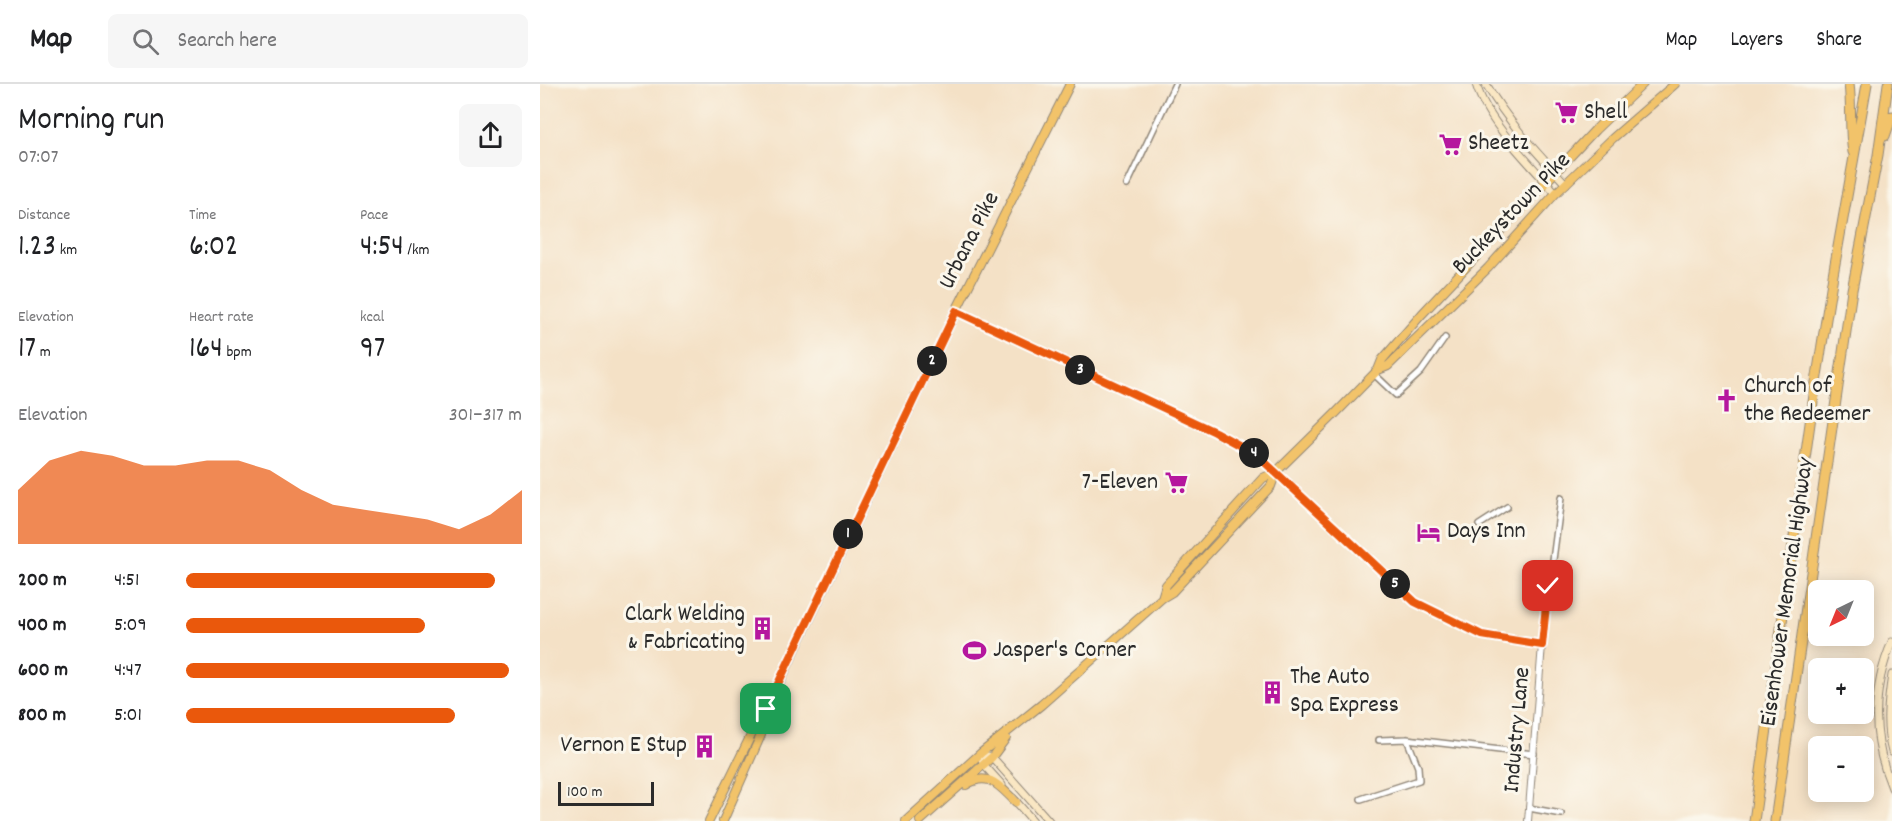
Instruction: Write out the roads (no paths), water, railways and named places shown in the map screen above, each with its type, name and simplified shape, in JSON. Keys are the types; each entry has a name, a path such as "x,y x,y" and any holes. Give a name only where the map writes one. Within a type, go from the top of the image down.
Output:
{"highway":[{"path":"1849,84 1852,105 1851,142 1855,160"},
{"name":"Eisenhower Memorial Highway","path":"1754,821 1819,362 1867,84"},
{"name":"Eisenhower Memorial Highway","path":"1775,821 1852,290 1878,155 1888,84"},
{"path":"1878,155 1892,116"}],"main road":[{"name":"Urbana Pike","path":"709,821 766,709 956,311 1070,84"},
{"path":"1476,84 1479,96 1489,113 1556,193"},
{"path":"1486,84 1519,132 1566,184"},
{"path":"1493,84 1495,100"},
{"name":"Buckeystown Pike","path":"1376,372 1382,360 1422,314 1555,172 1643,84"},
{"name":"Buckeystown Pike","path":"906,821 981,753 1012,730 1162,598 1166,585 1263,478 1276,472 1376,372 1388,366 1488,268 1556,193 1613,138 1675,84"},
{"path":"1892,642 1879,679 1876,709 1883,765 1892,788"},
{"path":"1892,675 1887,721 1892,752"},
{"name":"Urbana Pike","path":"723,821 760,735 766,709"},
{"name":"Buckeystown Pike","path":"920,821 992,757 1012,730"},
{"path":"981,753 992,757 1049,821"},
{"path":"981,753 983,764 1033,821"},
{"path":"945,799 972,781 985,779 998,785 1016,802"}],"street":[{"path":"1127,185 1176,84"},
{"path":"956,311 1220,435 1257,455 1415,602 1482,635 1542,645"},
{"path":"1376,372 1396,395 1421,372 1445,338"},
{"name":"Industry Lane","path":"1528,821 1548,586 1561,498"},
{"path":"1479,525 1507,507"},
{"path":"1360,799 1419,780 1418,768 1407,739"},
{"path":"1379,740 1407,739 1534,754"},
{"path":"1529,808 1561,814"}],"place":[{"name":"Shell","path":"1566,113"},
{"name":"Sheetz","path":"1450,144"},
{"name":"Church of the Redeemer","path":"1726,401"},
{"name":"7-Eleven","path":"1176,483"},
{"name":"Days Inn","path":"1429,532"},
{"name":"Clark Welding & Fabricating","path":"763,629"},
{"name":"Jasper's Corner","path":"975,651"},
{"name":"The Auto Spa Express","path":"1272,692"},
{"name":"Vernon E Stup","path":"705,746"}]}
